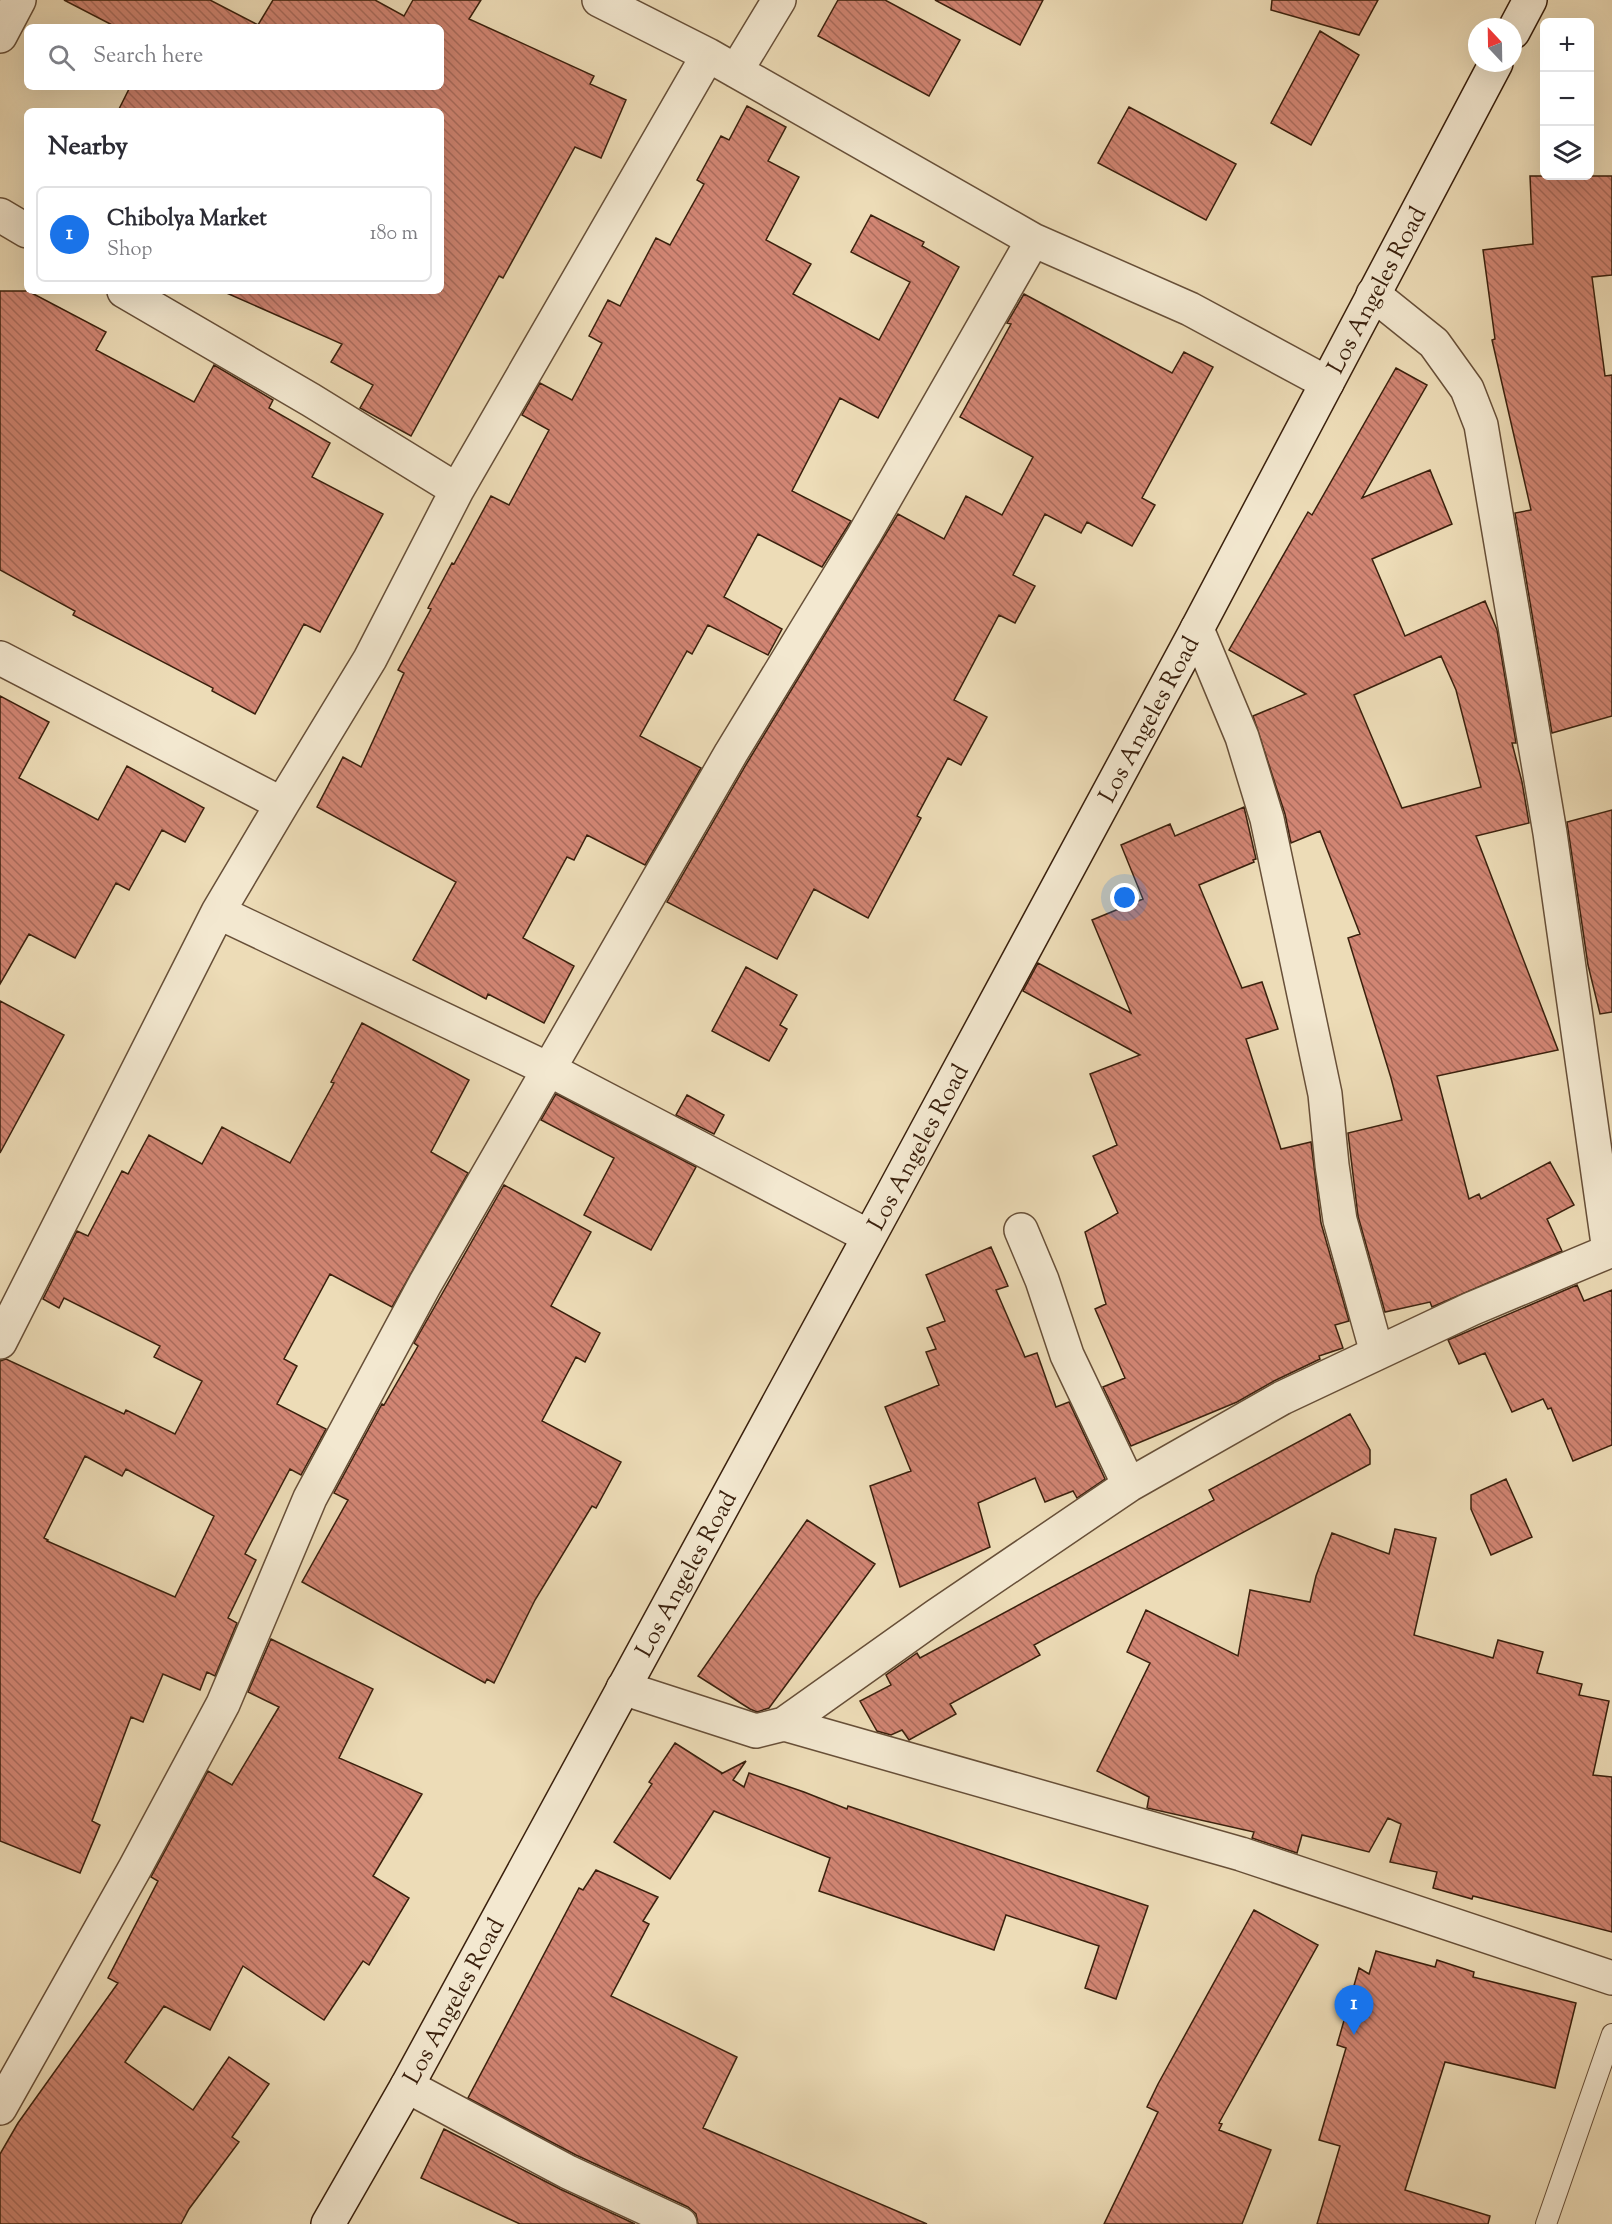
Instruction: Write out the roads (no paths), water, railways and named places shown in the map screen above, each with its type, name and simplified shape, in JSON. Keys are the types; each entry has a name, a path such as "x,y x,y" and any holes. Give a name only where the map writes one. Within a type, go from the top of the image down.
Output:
{"street":[{"path":"0,36 19,0"},
{"path":"599,0 736,71 1032,240 1190,309 1327,383"},
{"path":"736,71 778,0"},
{"path":"1520,18 1530,0"},
{"path":"0,1342 218,912 370,659 457,490 708,56"},
{"name":"Los Angeles Road","path":"328,2224 407,2086 1197,629 1491,72"},
{"path":"0,215 24,229"},
{"path":"0,2108 135,1868 223,1704 310,1498 425,1284 731,753 864,535 1032,240"},
{"path":"129,294 311,400 457,490"},
{"path":"623,1688 756,1731 784,1724 936,1616 1129,1485 1282,1398 1471,1309 1610,1250 1550,833 1481,425 1467,389 1434,343 1373,294"},
{"path":"1197,629 1242,737 1267,819 1325,1094 1340,1220 1377,1353"},
{"path":"0,658 282,804"},
{"path":"218,912 548,1069 868,1236"},
{"path":"1021,1230 1036,1265 1067,1355 1129,1485"},
{"path":"784,1724 1241,1854 1612,1977"},
{"path":"407,2086 568,2172 680,2224"}],"lane":[{"path":"1546,2224 1612,2034"}],"place":[{"name":"Chibolya Market","path":"1354,2035"}]}
